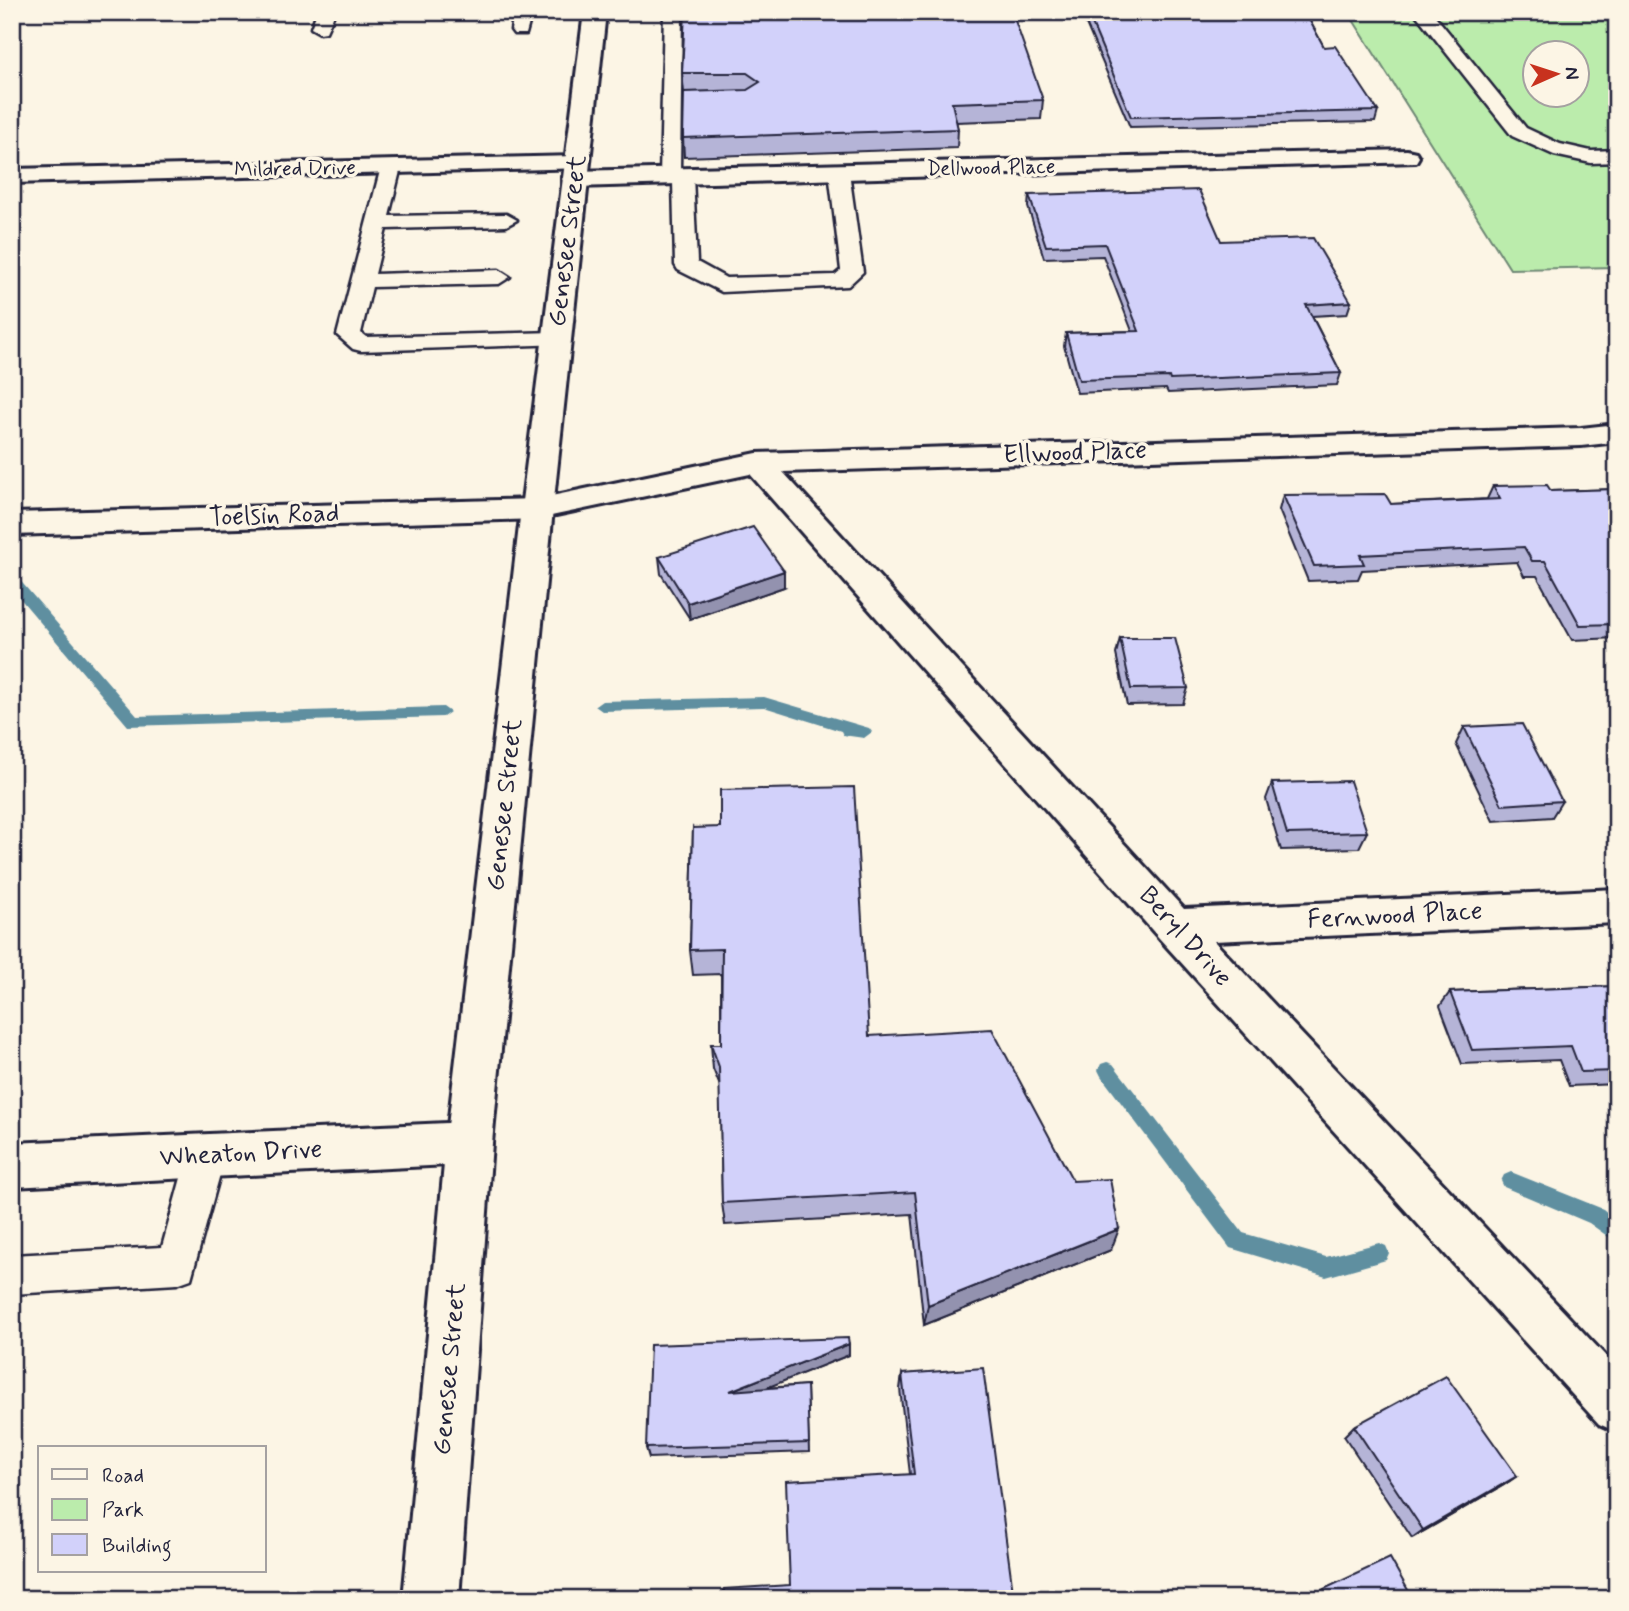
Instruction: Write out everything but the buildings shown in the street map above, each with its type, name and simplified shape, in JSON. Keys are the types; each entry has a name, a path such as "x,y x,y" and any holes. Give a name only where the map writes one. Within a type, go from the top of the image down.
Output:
{"street":[{"name":"Genesee Street","path":"431,1599 469,1143 537,509 595,12"},
{"name":"Dellwood Place","path":"576,171 676,176 1407,157"},
{"name":"Mildred Drive","path":"12,176 391,167 576,171"},
{"name":"Ellwood Place","path":"537,509 757,463 1613,439"},
{"name":"Beryl Drive","path":"757,463 1174,926 1617,1406"},
{"name":"Toelsin Road","path":"12,524 537,509"},
{"name":"Fernwood Place","path":"1174,926 1617,906"},
{"name":"Wheaton Drive","path":"12,1165 469,1143"}],"lane":[{"path":"673,12 671,102 686,265 722,285 840,281 852,272 839,172"},
{"path":"1423,12 1519,132 1554,149 1591,157 1617,156"},
{"path":"671,102 697,101"},
{"path":"391,167 349,335 361,344 556,339"},
{"path":"377,223 506,220"},
{"path":"362,281 499,277"},
{"path":"12,1275 177,1265 206,1156"}],"green space":[{"path":"1348,12 1617,12 1617,267 1510,269"}],"waterway":[{"path":"12,19 16,12"},
{"path":"12,580 133,722 443,712"},
{"path":"602,706 764,702 864,732 848,731"},
{"path":"1107,1070 1237,1241 1326,1267 1379,1253"},
{"path":"1511,1181 1596,1216 1617,1234"}]}
